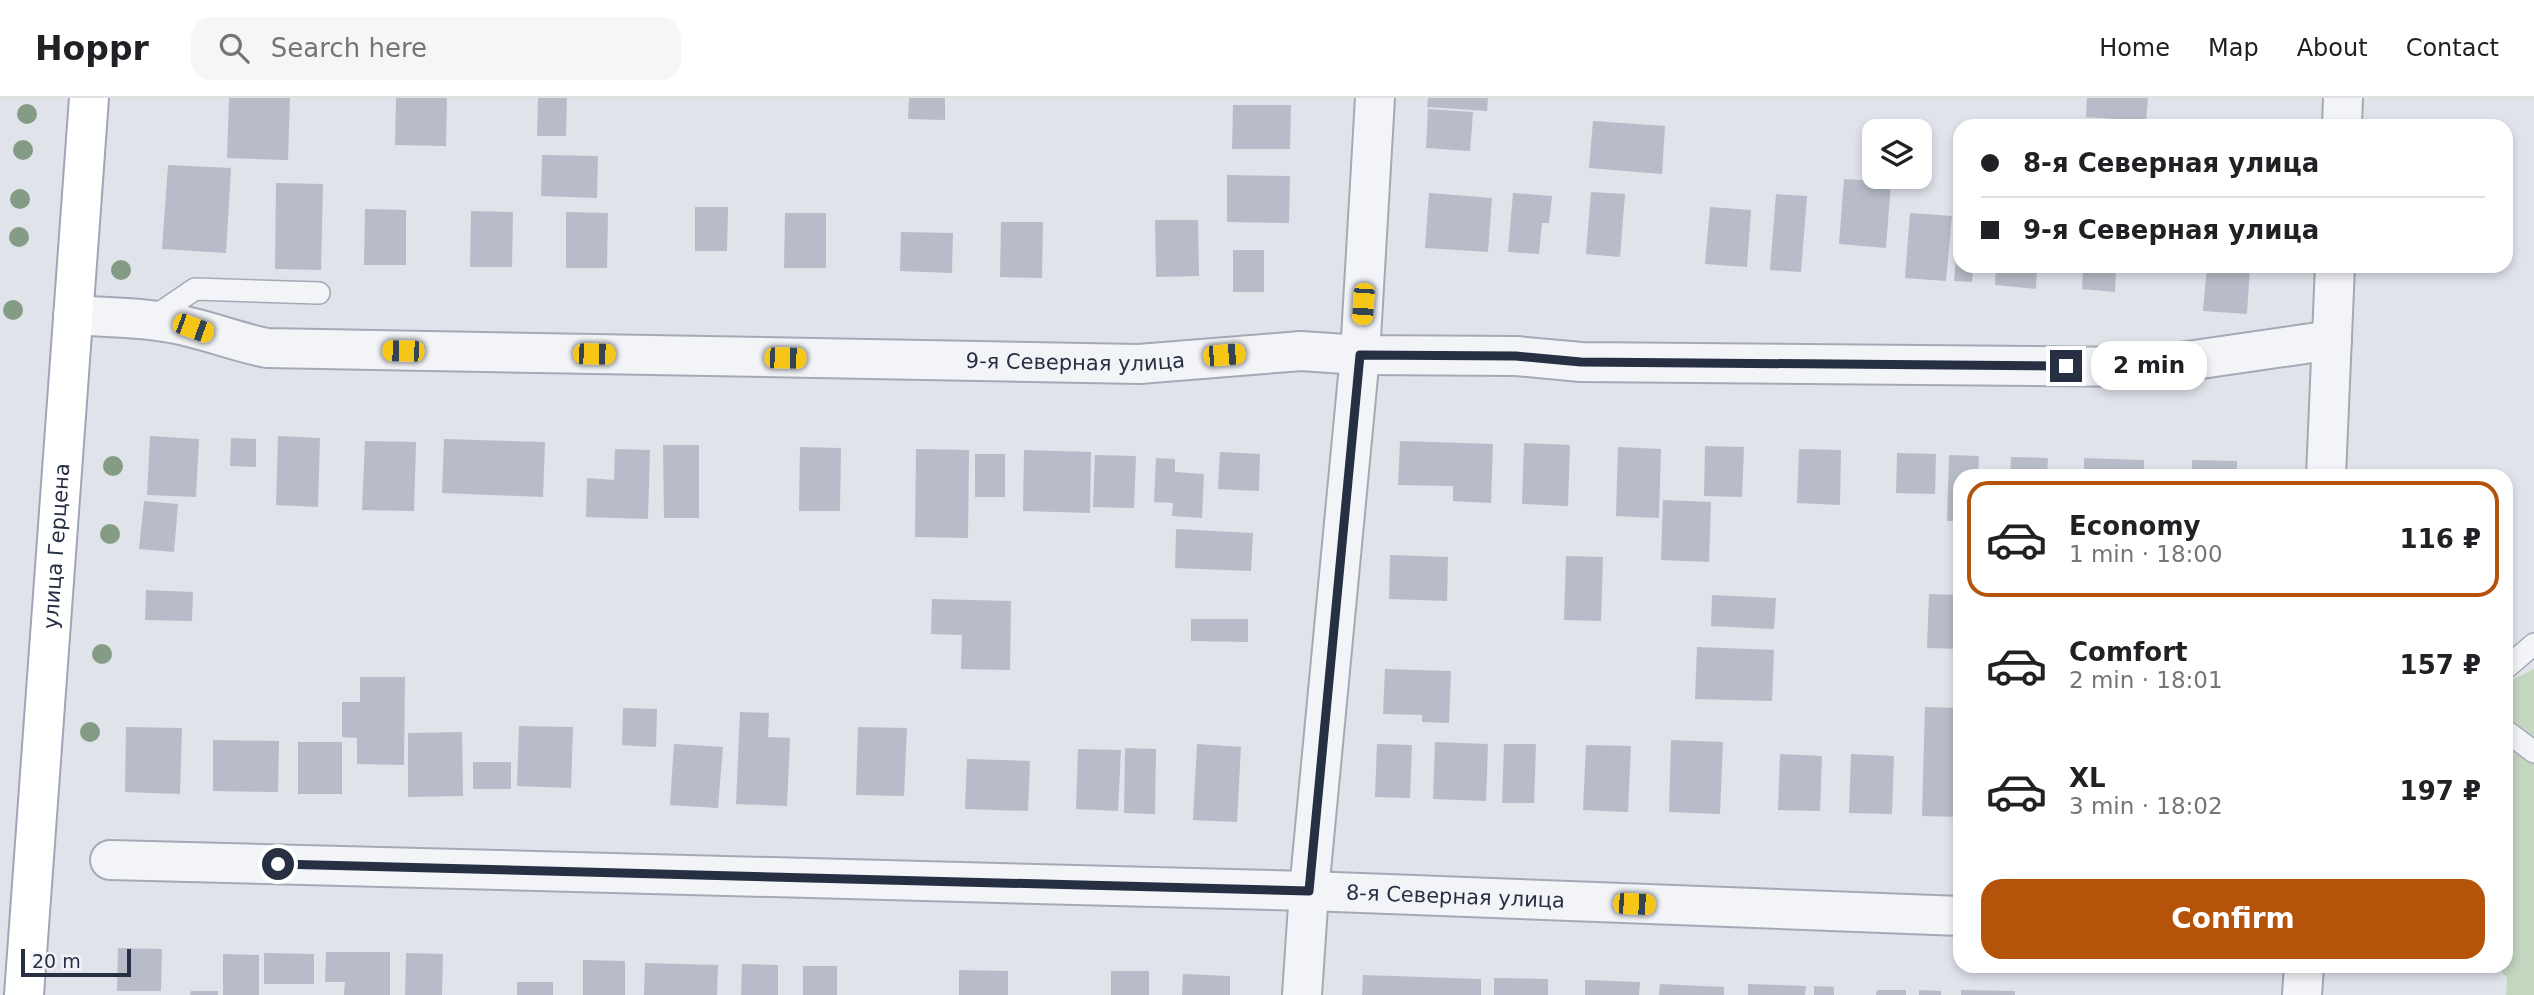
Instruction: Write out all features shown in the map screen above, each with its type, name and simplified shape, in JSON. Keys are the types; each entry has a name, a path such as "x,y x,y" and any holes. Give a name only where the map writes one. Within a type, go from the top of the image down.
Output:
{"main road":[{"name":"улица Герцена","path":"24,995 89,98"}],"street":[{"path":"1303,995 1309,891 1360,355 1375,98"},
{"path":"2342,119 2343,98"},
{"path":"2326,469 2335,273"},
{"name":"9-я Северная улица","path":"73,315 149,320 193,328 230,341 267,348 1139,364 1301,351 1360,355 1516,356 1581,362 2147,367 2332,340"},
{"name":"8-я Северная улица","path":"110,860 1309,891 1953,916"},
{"path":"2302,995 2304,973"}],"lane":[{"path":"149,320 195,289 319,293"},
{"path":"2513,662 2534,644"},
{"path":"2513,737 2534,752"}],"green space":[{"path":"2534,669 2534,995 2506,995 2507,977 2502,973 2513,973 2513,680"}],"building":[{"path":"229,98 290,98 288,160 227,158"},
{"path":"396,98 447,98 446,146 395,145"},
{"path":"538,98 567,98 566,136 537,136"},
{"path":"909,98 945,98 945,120 908,119"},
{"path":"1428,98 1488,98 1487,111 1427,107"},
{"path":"2087,98 2148,98 2146,119 2086,117"},
{"path":"1233,105 1291,105 1290,149 1232,149"},
{"path":"1428,109 1473,112 1470,151 1426,148"},
{"path":"1593,121 1665,126 1662,174 1589,168"},
{"path":"542,155 598,156 597,198 541,196"},
{"path":"168,165 231,168 226,253 162,249"},
{"path":"1227,175 1290,176 1289,223 1227,222"},
{"path":"1844,179 1862,180 1862,189 1890,189 1886,248 1839,244"},
{"path":"276,183 323,184 321,270 275,269"},
{"path":"1591,192 1625,194 1620,257 1586,254"},
{"path":"1429,193 1492,198 1488,252 1425,248"},
{"path":"1513,193 1552,196 1549,223 1542,223 1539,254 1508,252"},
{"path":"1776,194 1807,196 1801,272 1770,270"},
{"path":"695,207 728,207 727,251 695,251"},
{"path":"1710,207 1751,210 1747,267 1705,264"},
{"path":"365,209 406,210 406,265 364,265"},
{"path":"471,211 513,212 512,267 470,267"},
{"path":"566,212 608,213 607,268 566,268"},
{"path":"785,213 826,213 826,268 784,268"},
{"path":"1910,213 1952,216 1946,281 1905,278"},
{"path":"1155,220 1198,220 1199,276 1156,277"},
{"path":"1001,222 1043,222 1042,278 1000,277"},
{"path":"901,232 953,233 952,273 900,271"},
{"path":"1233,250 1264,250 1264,292 1233,292"},
{"path":"1955,273 1973,273 1972,282 1954,281"},
{"path":"1996,273 2037,273 2036,289 1995,285"},
{"path":"2083,273 2116,273 2115,292 2082,289"},
{"path":"2206,273 2250,273 2247,314 2203,311"},
{"path":"150,436 199,439 196,497 147,495"},
{"path":"278,436 320,438 318,507 276,505"},
{"path":"231,438 256,439 256,467 230,466"},
{"path":"444,439 545,442 543,497 442,493"},
{"path":"365,441 416,442 414,511 362,510"},
{"path":"1400,441 1493,444 1491,503 1453,501 1453,486 1398,485"},
{"path":"1524,443 1570,445 1568,506 1522,504"},
{"path":"663,445 699,445 699,518 664,518"},
{"path":"1705,446 1744,447 1742,497 1704,496"},
{"path":"800,447 841,448 840,511 799,511"},
{"path":"1618,447 1661,449 1659,518 1616,516"},
{"path":"615,449 650,450 648,519 586,517 587,478 614,480"},
{"path":"916,449 969,450 968,538 915,537"},
{"path":"1799,449 1841,450 1840,505 1797,503"},
{"path":"1024,450 1091,452 1090,513 1023,511"},
{"path":"1220,452 1260,454 1259,491 1218,489"},
{"path":"1897,453 1936,454 1935,494 1896,493"},
{"path":"975,454 1005,454 1005,497 975,497"},
{"path":"1095,455 1136,456 1134,508 1093,507"},
{"path":"1949,455 1979,456 1978,469 1953,469 1953,521 1947,521"},
{"path":"2011,457 2048,458 2047,469 2010,469"},
{"path":"1156,458 1175,459 1175,472 1204,474 1202,518 1172,516 1173,503 1154,502"},
{"path":"2084,458 2144,460 2144,469 2084,469"},
{"path":"2192,460 2237,461 2237,469 2192,469"},
{"path":"1663,500 1711,502 1709,562 1661,560"},
{"path":"144,501 178,504 174,552 139,549"},
{"path":"1176,529 1253,533 1251,571 1175,568"},
{"path":"1390,555 1448,557 1447,601 1389,599"},
{"path":"1566,556 1603,557 1601,621 1564,620"},
{"path":"146,590 193,592 192,621 145,620"},
{"path":"1929,594 1953,595 1953,649 1927,648"},
{"path":"1712,595 1776,598 1774,629 1711,626"},
{"path":"932,599 1011,601 1010,670 961,669 962,635 931,634"},
{"path":"1191,619 1248,619 1248,642 1191,641"},
{"path":"1697,647 1774,650 1772,701 1695,699"},
{"path":"1385,669 1451,671 1449,723 1422,722 1422,715 1383,714"},
{"path":"360,677 405,677 404,765 357,764 357,738 342,737 342,702 360,702"},
{"path":"1925,707 1953,708 1953,817 1922,816"},
{"path":"623,708 657,709 656,747 622,745"},
{"path":"740,712 769,713 768,737 790,738 787,806 736,804"},
{"path":"519,726 573,727 571,788 517,786"},
{"path":"126,727 182,728 180,794 125,792"},
{"path":"858,727 907,728 904,796 856,795"},
{"path":"462,732 463,796 408,797 408,733"},
{"path":"213,740 279,741 278,792 213,791"},
{"path":"1671,740 1723,742 1720,814 1669,812"},
{"path":"298,742 342,742 342,794 298,794"},
{"path":"1435,742 1488,744 1486,801 1433,799"},
{"path":"674,744 723,747 718,808 670,805"},
{"path":"1197,744 1241,747 1237,822 1193,820"},
{"path":"1377,744 1412,745 1410,798 1375,797"},
{"path":"1504,744 1536,744 1534,803 1502,803"},
{"path":"1586,745 1631,746 1628,812 1583,810"},
{"path":"1125,748 1156,749 1155,814 1124,813"},
{"path":"1078,749 1121,750 1118,811 1076,809"},
{"path":"1780,754 1822,756 1820,811 1778,810"},
{"path":"1851,754 1894,756 1892,814 1849,813"},
{"path":"967,759 1030,761 1028,811 965,809"},
{"path":"473,762 511,762 511,789 473,789"},
{"path":"118,948 162,949 161,991 117,991"},
{"path":"326,952 390,952 390,995 344,995 345,982 325,982"},
{"path":"264,953 314,954 314,984 264,984"},
{"path":"406,953 443,954 442,995 405,995"},
{"path":"223,954 259,955 259,995 223,995"},
{"path":"583,960 625,961 625,995 583,995"},
{"path":"645,963 718,965 717,995 644,995"},
{"path":"742,964 778,965 778,995 741,995"},
{"path":"803,966 837,966 837,995 803,995"},
{"path":"959,970 1008,971 1008,995 959,995"},
{"path":"1111,971 1149,971 1149,995 1111,995"},
{"path":"1183,974 1230,976 1230,995 1182,995"},
{"path":"1363,975 1481,979 1481,995 1362,995"},
{"path":"1494,978 1548,979 1548,995 1494,995"},
{"path":"1585,980 1640,982 1639,995 1585,995"},
{"path":"517,982 553,982 553,995 517,995"},
{"path":"1660,984 1724,987 1724,995 1659,995"},
{"path":"1748,984 1806,986 1805,995 1748,995"},
{"path":"1814,986 1834,987 1834,995 1814,995"},
{"path":"1877,990 1906,990 1906,995 1876,995"},
{"path":"1919,990 1941,991 1941,995 1919,995"},
{"path":"1961,990 2015,991 2015,995 1961,995"},
{"path":"191,991 218,991 218,995 190,995"}],"route":[{"path":"278,864 1309,891 1360,355 1516,356 1581,362 2066,366"}]}
